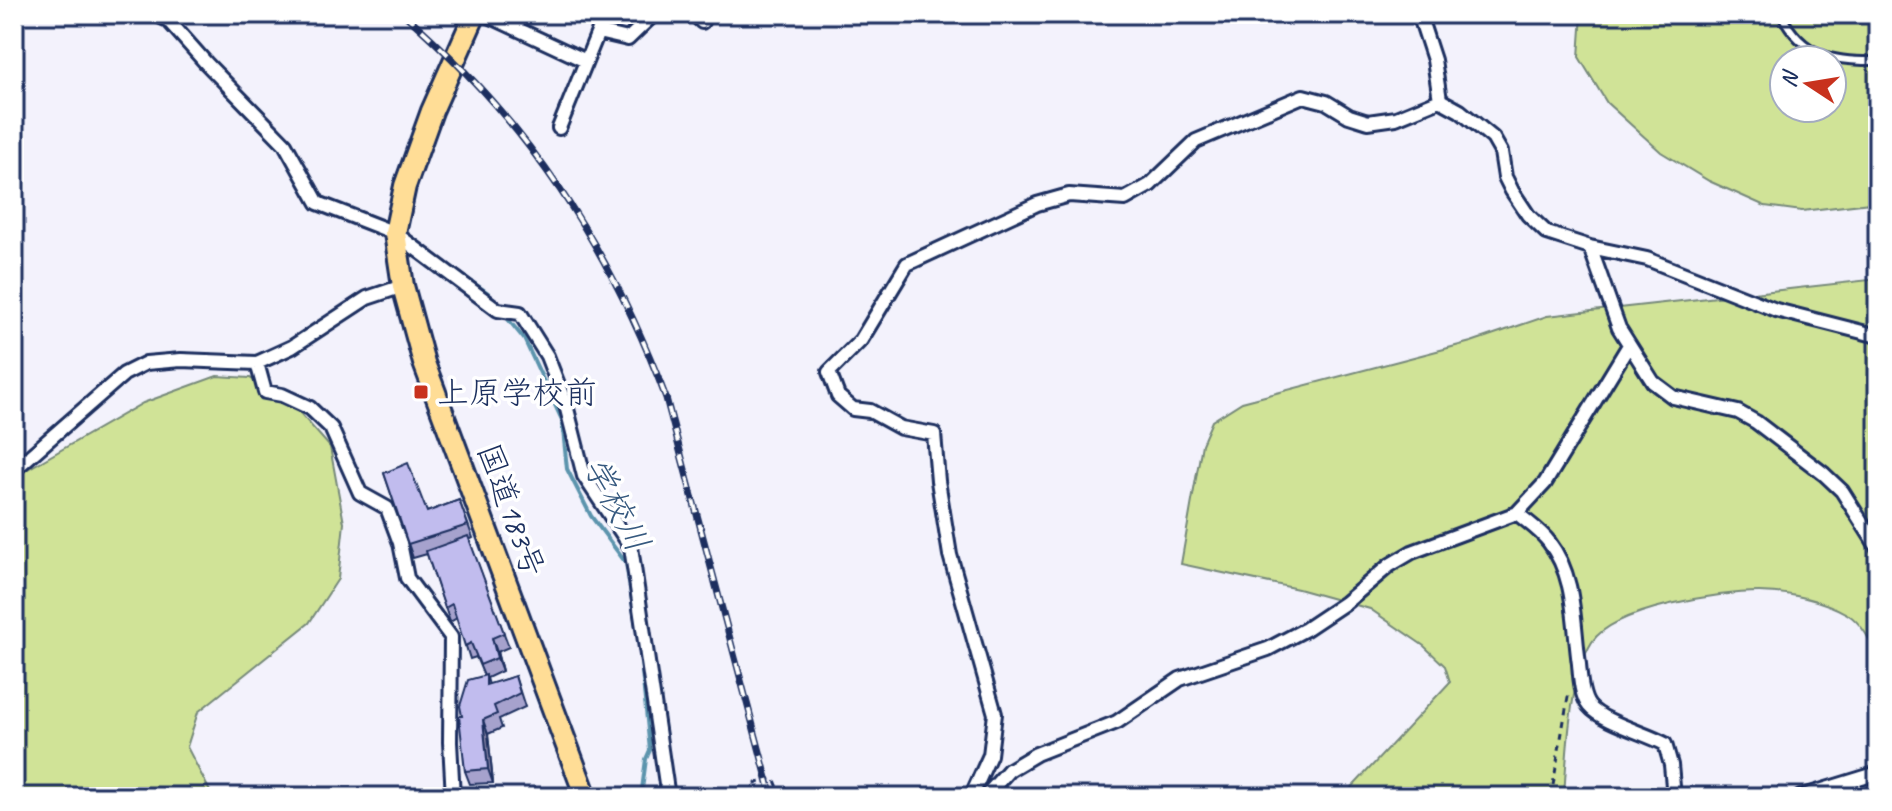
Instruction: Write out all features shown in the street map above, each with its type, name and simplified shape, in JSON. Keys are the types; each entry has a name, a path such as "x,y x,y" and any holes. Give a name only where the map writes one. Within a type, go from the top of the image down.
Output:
{"highway":[{"name":"国道183号","path":"475,14 432,111 405,186 395,233 403,286 424,363 586,797"}],"street":[{"path":"155,14 168,20 278,135 318,203 395,233 498,310 520,313 547,356 566,405 584,476 631,547 668,797"},
{"path":"485,14 586,61"},
{"path":"559,128 598,32 628,39 654,14"},
{"path":"1419,14 1434,60 1440,100"},
{"path":"971,797 990,755 995,714 950,555 934,434 901,428 870,411 853,409 838,396 829,372 861,340 907,264 1037,204 1069,195 1125,199 1150,185 1196,141 1303,96 1326,102 1349,116 1368,122 1396,118 1440,100"},
{"path":"1440,100 1460,111 1493,138 1501,152 1505,177 1512,191 1538,226 1562,239 1647,259 1747,300 1878,336"},
{"path":"1590,247 1619,328 1653,382 1673,397 1738,412 1756,422 1842,491 1878,548"},
{"path":"14,470 124,374 146,363 181,360 257,363 292,347 367,298 403,286"},
{"path":"985,797 1009,770 1036,754 1117,722 1180,679 1268,649 1306,629 1345,603 1390,565 1412,552 1517,513 1545,483 1629,345"},
{"path":"257,363 265,392 282,395 310,408 331,428 360,493 387,508 400,543 407,578 451,637 453,797"},
{"path":"1517,513 1550,543 1566,576 1574,601 1573,623 1582,687 1589,705 1617,724 1665,744 1674,797"},
{"path":"1800,797 1878,773"}],"lane":[{"path":"1781,14 1788,28 1815,52 1841,62 1878,61"}],"path":[{"path":"1551,797 1570,682"},
{"path":"758,797 756,783 774,778 782,797"}],"green space":[{"path":"1582,14 1878,14 1878,202 1802,211 1765,206 1709,181 1661,152 1607,103 1579,57"},
{"path":"1878,279 1878,658 1866,634 1847,614 1816,601 1781,593 1742,593 1695,599 1644,611 1622,620 1604,630 1592,642 1578,675 1570,717 1564,797 1343,797 1450,682 1445,666 1424,646 1370,609 1298,589 1181,564 1202,444 1212,421 1242,402 1471,342 1547,316"},
{"path":"217,376 250,378 287,398 330,447 344,523 338,579 309,623 198,712 187,747 213,797 14,797 14,477 143,403"}],"building":[{"path":"408,463 427,512 459,500 468,525 408,544 384,473"},
{"path":"468,536 504,633 492,638 497,658 480,665 471,643 465,646 452,604 445,608 426,551"},
{"path":"486,675 486,685 515,676 520,693 494,706 497,714 483,720 488,769 465,771 460,706 468,680"}],"waterway":[{"name":"学校川","path":"456,271 493,299"},
{"name":"学校川","path":"503,313 524,339 562,420 567,469 591,516 626,563 640,651 650,750 641,797"}],"railway":[{"path":"404,14 489,98 526,142 590,238 643,342 666,398 772,797"}],"place":[{"name":"上原学校前","path":"421,392"}]}
